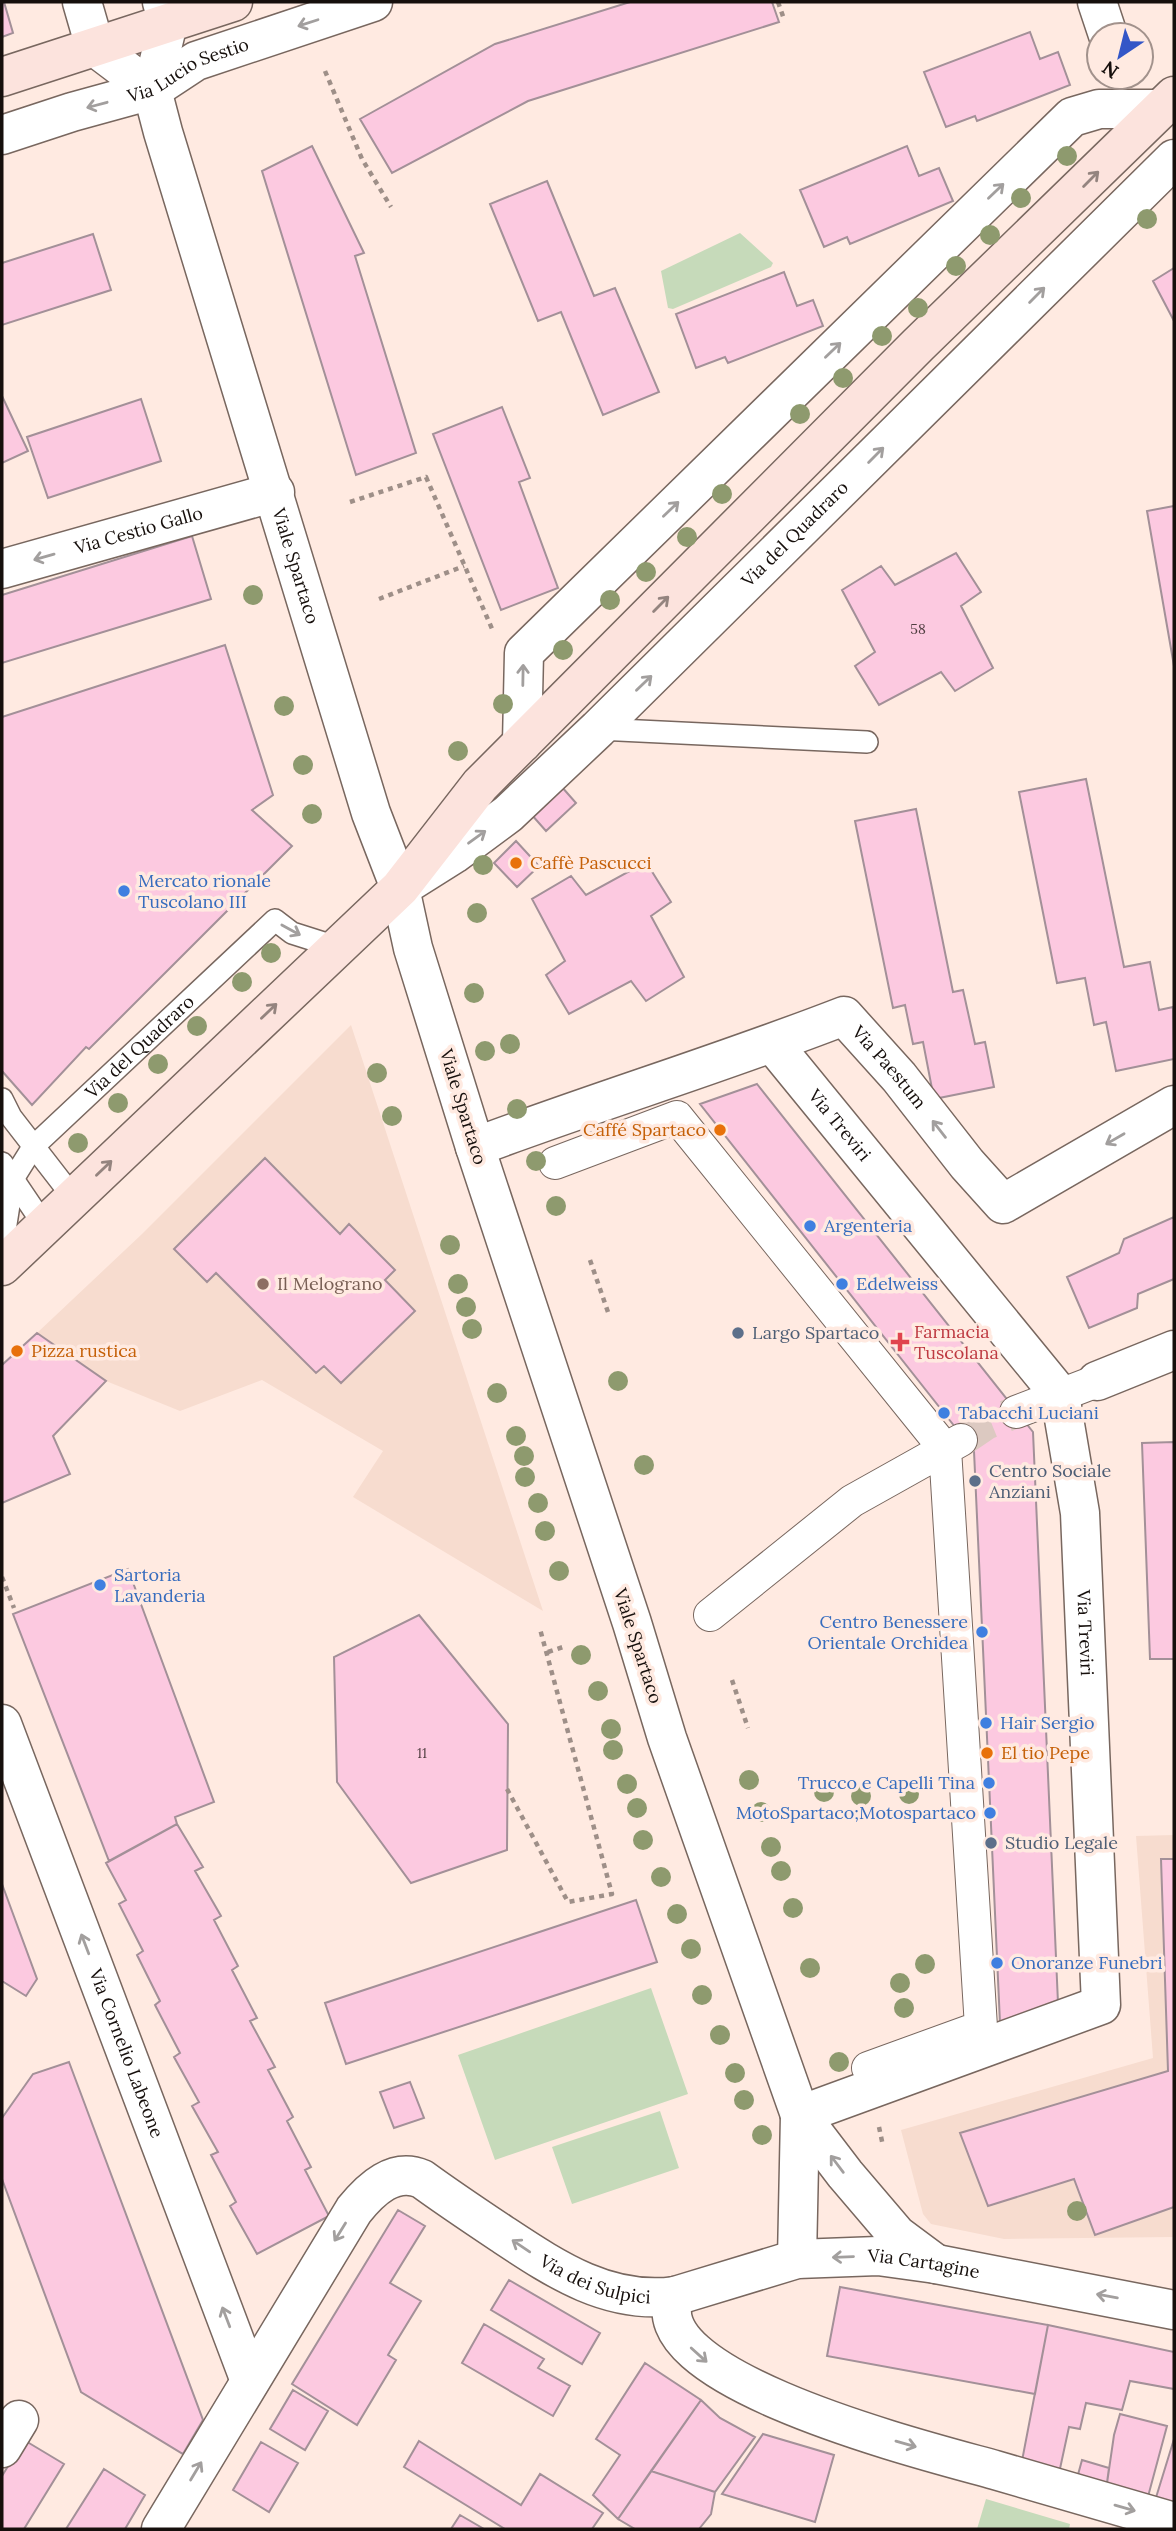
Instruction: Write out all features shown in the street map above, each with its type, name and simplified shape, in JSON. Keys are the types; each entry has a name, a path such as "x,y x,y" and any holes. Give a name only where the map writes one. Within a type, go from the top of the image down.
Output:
{"main road":[{"path":"2,77 96,47 165,12 227,4"},
{"name":"Via del Quadraro","path":"2,1266 400,888 480,785 918,345 1170,108"}],"street":[{"path":"82,2 96,47 152,90 165,12"},
{"name":"Via Lucio Sestio","path":"2,135 152,90 196,61 373,2"},
{"path":"1097,2 1103,21"},
{"path":"227,4 265,37"},
{"name":"Viale Spartaco","path":"152,90 371,813 400,888 413,948 475,1147 667,1738 800,2115"},
{"path":"1133,91 1170,108"},
{"path":"522,743 524,653 1072,117 1098,109 1170,108"},
{"name":"Via del Quadraro","path":"400,888 454,854 508,814 825,506 1174,159"},
{"path":"913,418 918,345"},
{"name":"Via Cestio Gallo","path":"2,569 275,492"},
{"path":"761,504 825,506"},
{"name":"Via Paestum","path":"475,1147 543,1121 773,1044 844,1016 899,1077 967,1164 1003,1204 1174,1105"},
{"name":"Via Treviri","path":"773,1044 1060,1395 1080,1513 1101,2005 800,2115"},
{"path":"555,1163 677,1117 954,1444 981,2027 867,2068"},
{"path":"1017,1412 1174,1350"},
{"path":"710,1615 852,1501 954,1444"},
{"name":"Via Cornelio Labeone","path":"2,1724 250,2381"},
{"path":"797,2259 800,2115"},
{"path":"800,2115 897,2235 936,2264"},
{"name":"Via dei Sulpici","path":"161,2529 354,2210 377,2185 403,2175 422,2179 575,2279 629,2296 675,2296 672,2311 676,2325 695,2352 715,2367 775,2398 845,2427 1174,2522"},
{"name":"Via Cartagine","path":"675,2296 797,2259 878,2256 936,2264 1174,2310"}],"lane":[{"path":"598,729 834,746 867,742"},
{"name":"Via del Quadraro","path":"2,1250 8,1171 275,920 292,933 336,947"},
{"path":"2,1098 10,1117 73,1197"},
{"path":"8,1171 44,1225"}],"path":[{"path":"778,2 784,19"},
{"path":"325,71 362,159 391,207"},
{"path":"350,502 426,477 498,642"},
{"path":"379,599 464,566"},
{"path":"590,1260 608,1315"},
{"path":"2,1577 14,1608"},
{"path":"508,1789 568,1902 612,1894 540,1629"},
{"path":"548,1652 566,1646"},
{"path":"732,1680 747,1728"}],"shaded area":[{"name":"Il Melograno","path":"351,1025 543,1611 353,1497 383,1451 262,1380 180,1411 106,1381 37,1333 142,1234"},
{"path":"1174,1835 1174,2237 1004,2239 931,2224 923,2214 901,2130 1153,2058 1136,1836"}],"green space":[{"path":"740,233 773,263 771,267 673,309 668,308 661,271"},
{"path":"651,1988 688,2094 495,2160 458,2055"},
{"path":"660,2111 679,2168 572,2204 552,2147"},
{"path":"986,2499 1070,2524 1069,2529 977,2529"}],"building":[{"path":"2,2 13,33 2,37"},
{"path":"630,2 772,2 779,22 528,101 392,173 360,119 495,44"},
{"path":"1030,32 1040,59 1058,52 1070,85 977,121 975,116 946,127 924,72"},
{"path":"312,146 364,253 355,256 416,453 356,475 262,171"},
{"path":"907,146 919,176 939,168 953,201 850,244 847,237 824,247 800,190"},
{"path":"547,181 594,296 615,288 659,392 603,415 561,312 538,321 490,204"},
{"path":"93,234 111,290 2,325 2,263"},
{"path":"1174,268 1174,321 1153,281"},
{"path":"784,272 797,306 813,300 823,326 728,363 725,357 696,368 676,314"},
{"path":"2,396 28,451 2,463"},
{"path":"141,399 161,461 48,498 27,437"},
{"path":"502,407 530,478 519,482 558,588 501,610 433,434"},
{"path":"1174,506 1174,666 1147,511"},
{"path":"192,536 211,599 2,663 2,595"},
{"path":"956,553 981,592 961,606 993,668 955,691 941,672 879,705 855,666 875,652 842,590 881,566 895,585"},
{"name":"Mercato rionale Tuscolano III","path":"225,645 273,795 252,810 292,846 89,1049 86,1047 32,1105 2,1071 2,717"},
{"path":"1086,779 1124,967 1150,962 1159,1010 1173,1007 1174,1059 1116,1071 1106,1022 1094,1025 1085,978 1057,983 1019,792"},
{"path":"561,786 576,803 546,831 531,814"},
{"path":"916,809 953,992 963,990 975,1044 985,1042 994,1087 934,1099 923,1042 913,1044 905,1005 893,1008 855,821"},
{"path":"516,841 539,866 517,887 494,863"},
{"path":"646,862 671,902 651,916 684,977 646,1001 631,981 569,1014 546,975 565,961 532,899 571,876 586,895"},
{"path":"757,1084 1033,1432 1058,2003 1000,2023 974,1451 700,1104"},
{"path":"265,1158 340,1234 349,1224 395,1270 385,1280 415,1311 341,1383 324,1366 316,1373 216,1273 207,1282 174,1249"},
{"path":"1174,1217 1174,1279 1138,1294 1137,1308 1089,1328 1067,1277 1119,1253 1124,1239"},
{"path":"37,1333 106,1381 53,1436 70,1474 2,1503 2,1365"},
{"path":"1174,1442 1174,1659 1150,1659 1142,1443"},
{"path":"128,1569 214,1802 175,1817 177,1824 109,1861 13,1614"},
{"path":"419,1615 508,1724 507,1850 411,1883 337,1782 334,1657"},
{"path":"177,1824 203,1867 195,1871 221,1916 214,1920 238,1966 232,1970 257,2018 250,2021 275,2067 268,2070 293,2117 287,2121 311,2167 305,2170 329,2216 257,2254 230,2206 236,2202 211,2155 218,2152 192,2106 199,2102 174,2057 180,2053 155,2005 160,2001 137,1955 143,1951 119,1904 126,1900 106,1863"},
{"path":"1161,1859 1174,1859 1174,2207 1095,2235 1074,2179 988,2206 960,2133 1168,2071"},
{"path":"2,1884 37,1979 26,1996 2,1981"},
{"path":"636,1900 657,1962 346,2064 325,2003"},
{"path":"69,2062 203,2420 183,2454 81,2392 2,2179 2,2118 33,2074"},
{"path":"410,2082 424,2118 394,2128 380,2092"},
{"path":"398,2210 425,2226 390,2283 421,2301 388,2355 396,2360 357,2425 292,2384"},
{"path":"509,2280 600,2333 582,2364 491,2310"},
{"path":"840,2287 1048,2325 1035,2394 827,2356"},
{"path":"484,2324 544,2359 538,2368 570,2386 553,2416 462,2363"},
{"path":"1048,2325 1174,2352 1174,2389 1130,2381 1122,2410 1086,2403 1080,2429 1069,2427 1058,2478 1021,2466"},
{"path":"645,2363 701,2400 618,2519 593,2495 620,2455 596,2439"},
{"path":"293,2390 328,2411 305,2450 270,2429"},
{"path":"701,2400 720,2418 755,2437 715,2492 651,2471"},
{"path":"1120,2414 1167,2426 1146,2504 1106,2490"},
{"path":"763,2434 834,2455 815,2522 722,2494"},
{"path":"1174,2439 1174,2510 1154,2504"},
{"path":"24,2440 64,2464 24,2529 2,2529 2,2476"},
{"path":"419,2441 521,2505 540,2474 603,2513 592,2529 505,2529 404,2467"},
{"path":"261,2442 298,2463 269,2512 233,2490"},
{"path":"1082,2460 1109,2468 1106,2490 1076,2482"},
{"path":"104,2469 145,2495 125,2529 66,2529"},
{"path":"651,2471 715,2492 711,2514 699,2529 635,2529 618,2519"},
{"path":"460,2515 484,2529 451,2529"}],"tunnel":[{"path":"964,1439 986,1424 1016,1412"}],"place":[{"name":"Caffè Pascucci","path":"516,863"},
{"name":"Mercato rionale Tuscolano III","path":"124,891"},
{"name":"Caffé Spartaco","path":"720,1130"},
{"name":"Argenteria","path":"810,1226"},
{"name":"Il Melograno","path":"263,1284"},
{"name":"Edelweiss","path":"842,1284"},
{"name":"Largo Spartaco","path":"738,1333"},
{"name":"Farmacia Tuscolana","path":"900,1342"},
{"name":"Pizza rustica","path":"17,1351"},
{"name":"Tabacchi Luciani","path":"944,1413"},
{"name":"Centro Sociale Anziani","path":"975,1481"},
{"name":"Sartoria Lavanderia","path":"100,1585"},
{"name":"Centro Benessere Orientale Orchidea","path":"982,1632"},
{"name":"Hair Sergio","path":"986,1723"},
{"name":"El tio Pepe","path":"987,1753"},
{"name":"Trucco e Capelli Tina","path":"989,1783"},
{"name":"MotoSpartaco;Motospartaco","path":"990,1813"},
{"name":"Studio Legale","path":"991,1843"},
{"name":"Onoranze Funebri","path":"997,1963"}]}
